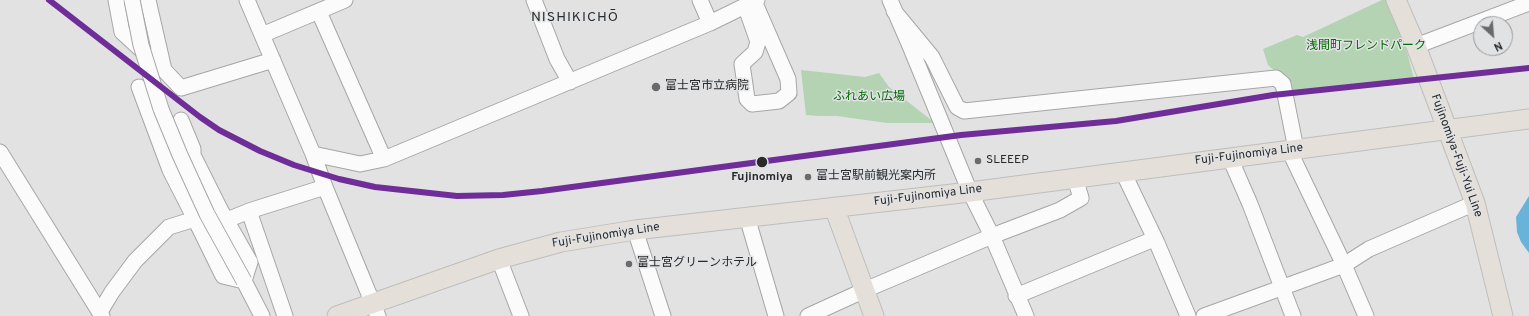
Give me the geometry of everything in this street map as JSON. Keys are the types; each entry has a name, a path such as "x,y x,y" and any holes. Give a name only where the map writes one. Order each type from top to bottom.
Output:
{"main road":[{"name":"Fujinomiya-Fuji-Yui Line","path":"1396,0 1416,46 1446,130 1475,203 1503,316"},
{"name":"Fuji-Fujinomiya Line","path":"337,316 376,310 499,259 561,242 636,230 970,192 1529,119"},
{"path":"834,207 874,316"}],"street":[{"path":"116,0 122,32 164,70 181,88 273,60"},
{"path":"132,0 141,45 161,109 207,214 262,316"},
{"path":"148,0 164,70"},
{"path":"247,0 313,154 325,187 376,310"},
{"path":"262,35 345,0"},
{"path":"534,0 557,59 570,82"},
{"path":"700,0 710,23"},
{"path":"313,154 360,164 384,159 710,23 752,2"},
{"path":"752,2 788,79 789,93 779,101 752,104 747,99 742,64 755,52 758,42 752,2"},
{"path":"1416,46 1526,4"},
{"path":"892,6 932,57 957,107 964,111 1276,78 1283,84 1292,150 1366,316"},
{"path":"892,6 970,192 992,236 1016,296 1026,316"},
{"path":"319,12 384,159"},
{"path":"140,88 170,170 223,276 244,281"},
{"path":"181,120 193,149 193,155 221,211 250,262 244,281"},
{"path":"0,152 101,314"},
{"path":"1230,158 1294,316"},
{"path":"1123,172 1188,316"},
{"path":"808,316 992,236 1060,210 1081,198 1075,178"},
{"path":"227,220 249,211 325,187"},
{"path":"1204,316 1344,265 1369,248 1475,203"},
{"path":"249,211 286,316"},
{"path":"746,217 776,316"},
{"path":"101,314 112,292 135,262 169,227 194,219"},
{"path":"636,230 663,316"},
{"path":"1016,296 1154,239"},
{"path":"499,259 521,316"}],"green space":[{"name":"浅間町フレンドパーク","path":"1382,0 1388,0 1406,48 1414,79 1293,93 1291,82 1286,76 1276,72 1268,65 1263,49 1297,35 1303,37"},
{"name":"ふれあい広場","path":"801,70 865,77 879,73 889,87 935,123 887,123 837,116 806,115"}],"water":[{"path":"1529,196 1529,253 1521,242 1517,232 1516,217"}],"transit line":[{"path":"49,0 200,117 219,130 260,151 294,165 339,179 375,187 457,196 503,195 542,191 961,135 1116,121 1273,95 1529,68"}],"place":[{"name":"富士宮市立病院","path":"656,87"},
{"name":"SLEEEP","path":"978,161"},
{"name":"Fujinomiya","path":"762,162"},
{"name":"富士宮駅前観光案内所","path":"808,177"},
{"name":"富士宮グリーンホテル","path":"629,264"}],"district":[{"name":"NISHIKICHŌ","path":"575,18"}]}
